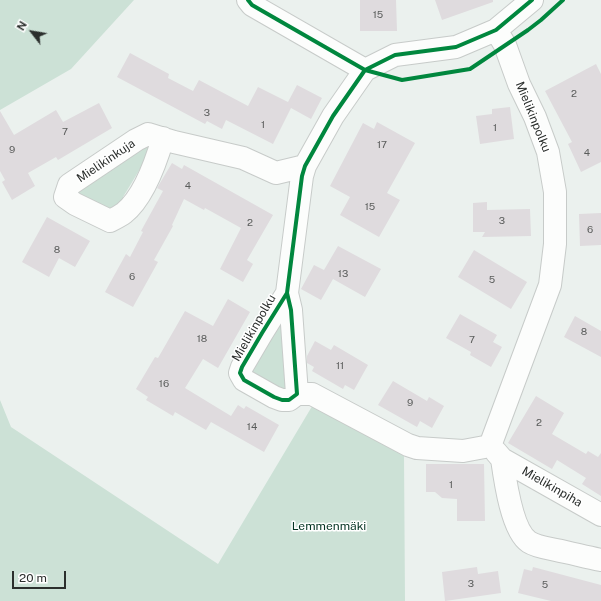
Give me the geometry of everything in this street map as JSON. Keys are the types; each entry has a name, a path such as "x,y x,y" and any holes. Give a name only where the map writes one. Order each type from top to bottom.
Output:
{"street":[{"path":"248,0 252,5 365,70 394,55 456,48 496,30 532,0"},
{"name":"Mielikinpolku","path":"287,293 271,317 242,367 240,373 244,380 274,398 282,400 290,400 297,394 312,394 408,445 417,448 496,452 548,291 553,266 555,244 554,192 548,152 535,117 519,84 505,45 496,30"},
{"name":"Mielikinpolku","path":"297,394 291,310 287,293 302,176 305,166 333,116 365,70"},
{"path":"163,138 174,142 243,158 276,173 305,166"},
{"name":"Mielikinpiha","path":"496,452 601,515"},
{"name":"Mielikinpiha","path":"496,452 513,512 522,536 535,545 601,560"}],"green space":[{"path":"0,0 134,0 71,69 0,110"},
{"path":"146,142 151,146 153,154 143,164 123,197 123,206 116,212 79,195 78,188"},
{"path":"282,313 286,393 255,381 251,370"},
{"name":"Lemmenmäki","path":"0,400 11,427 218,564 314,403 404,455 405,601 0,601"}],"building":[{"path":"360,0 396,0 397,31 360,31"},
{"path":"435,0 493,0 493,2 442,20"},
{"path":"130,53 169,74 168,78 193,91 199,80 248,106 258,87 288,102 297,85 322,98 311,119 291,108 273,144 226,120 222,129 207,121 205,124 117,77"},
{"path":"596,64 601,74 601,162 581,172 568,144 572,142 545,91"},
{"path":"99,103 112,128 58,160 56,157 28,173 35,186 12,200 2,182 5,180 0,171 0,111 14,135 56,110 63,122"},
{"path":"510,107 514,139 480,144 476,116 492,114 492,109"},
{"path":"377,122 415,143 387,193 400,200 379,237 340,215 350,197 330,186 363,123 374,129"},
{"path":"172,163 182,169 184,165 273,215 247,260 253,264 243,282 220,269 241,228 205,208 204,210 184,199 172,225 173,226 154,260 158,262 133,307 105,292 126,254 130,257 143,232 141,231 163,191 157,188"},
{"path":"487,202 487,210 530,209 531,236 482,237 485,232 473,232 473,203"},
{"path":"601,213 601,245 580,246 579,214"},
{"path":"47,217 90,241 75,267 59,258 49,277 22,262"},
{"path":"338,246 381,269 365,297 333,279 321,300 301,289 314,265 324,270"},
{"path":"474,250 527,282 511,309 458,277"},
{"path":"228,299 250,312 218,368 203,359 185,388 231,416 238,405 244,409 246,406 279,425 264,452 211,422 206,430 175,412 173,416 146,400 148,397 136,389 155,357 158,358 185,311 213,326"},
{"path":"460,314 497,335 493,342 502,347 491,367 470,355 471,352 446,338"},
{"path":"575,316 601,331 601,357 564,337"},
{"path":"315,341 331,350 334,345 368,365 354,390 345,385 343,389 312,371 314,367 307,363 307,356"},
{"path":"393,381 427,401 429,397 444,406 432,428 420,421 417,427 378,405"},
{"path":"536,396 564,413 552,434 586,454 588,451 598,457 601,453 601,496 582,484 586,478 557,460 552,469 508,443"},
{"path":"426,464 484,464 485,521 457,521 457,499 442,498 435,492 426,492"},
{"path":"477,567 478,574 498,571 501,593 445,601 442,572"},
{"path":"533,567 601,585 601,601 551,601 518,593 524,569 532,571"}],"cycle path":[{"path":"248,0 252,5 365,70 402,80 470,69 528,30 563,0"},
{"path":"287,293 242,367 240,373 244,380 282,400 289,400 297,394 291,310 287,293 302,176 305,166 333,116 365,70 395,55 456,47 496,30 532,0"}]}
